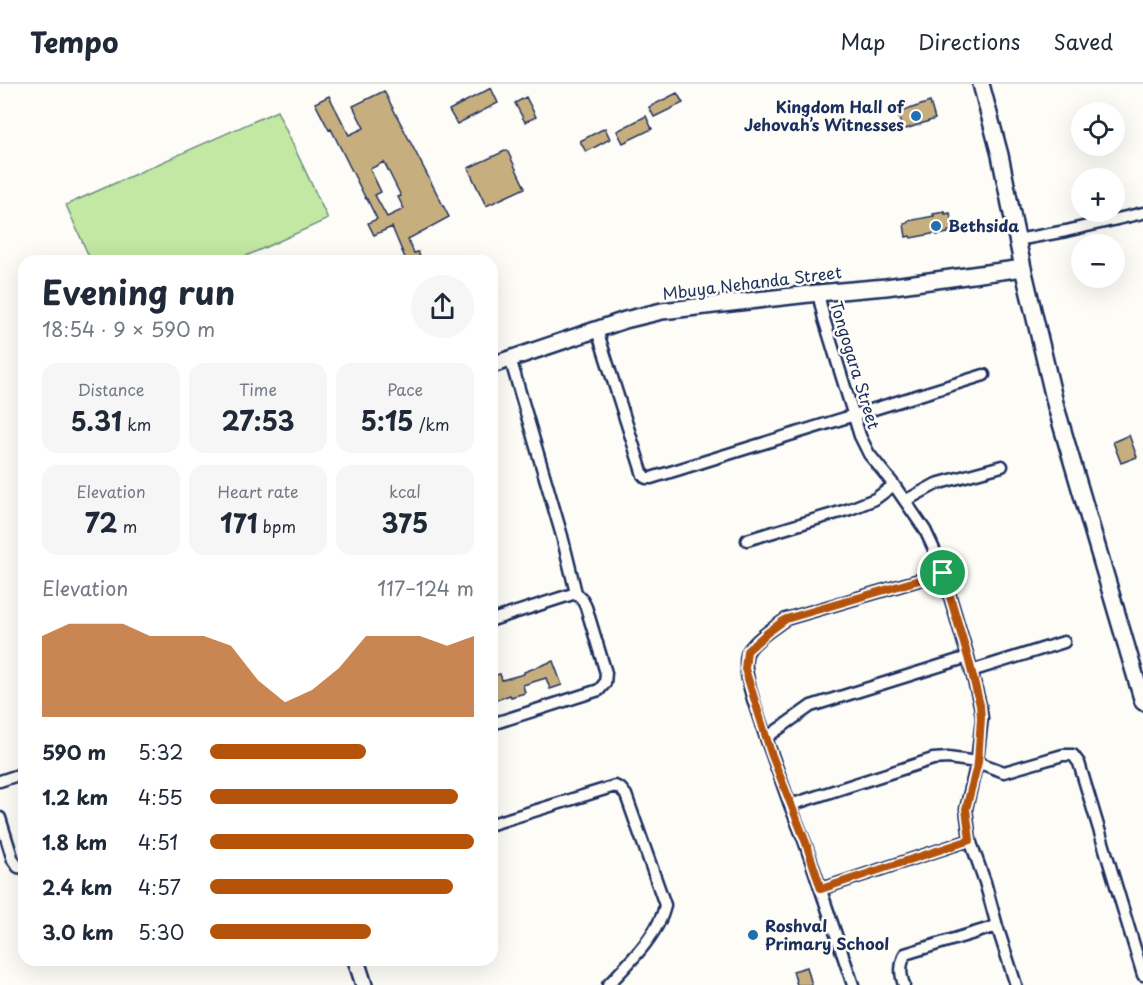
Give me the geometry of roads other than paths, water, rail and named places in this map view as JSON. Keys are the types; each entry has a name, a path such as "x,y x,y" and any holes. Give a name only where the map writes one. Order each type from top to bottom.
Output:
{"main road":[{"path":"981,84 1000,155 1023,268 1056,407 1143,702"},
{"name":"Mbuya Nehanda Street","path":"498,362 625,320 662,311 886,287 1023,268"},
{"path":"357,966 361,984"}],"street":[{"path":"1017,240 1143,213"},
{"name":"Tongogara Street","path":"818,293 824,320 860,436 869,454 925,530 943,573 968,657 981,718 978,762 966,809 970,840 1016,985"},
{"path":"597,330 643,475 646,478 984,375"},
{"path":"498,722 599,690 605,683 606,673 586,607 576,593 562,536 510,358"},
{"path":"905,501 936,484 1002,466"},
{"path":"747,540 875,499 894,485"},
{"path":"854,985 806,843 766,738 745,669 747,651 786,619 943,573"},
{"path":"498,618 576,593"},
{"path":"971,672 1064,642"},
{"path":"766,738 810,706 968,657"},
{"path":"790,805 933,759 948,758 978,762 1005,772 1063,755 1073,755 1079,763 1143,975"},
{"path":"0,781 18,775"},
{"path":"498,822 615,786 626,795 665,905 663,913 641,950 608,985"},
{"path":"0,818 13,860 18,867"},
{"path":"821,889 970,840"},
{"path":"904,985 900,965 905,954 997,926"}],"place":[{"name":"Kingdom Hall of Jehovah’s Witnesses","path":"916,116"},
{"name":"Bethsida","path":"936,226"},
{"name":"Roshval Primary School","path":"753,935"}]}
